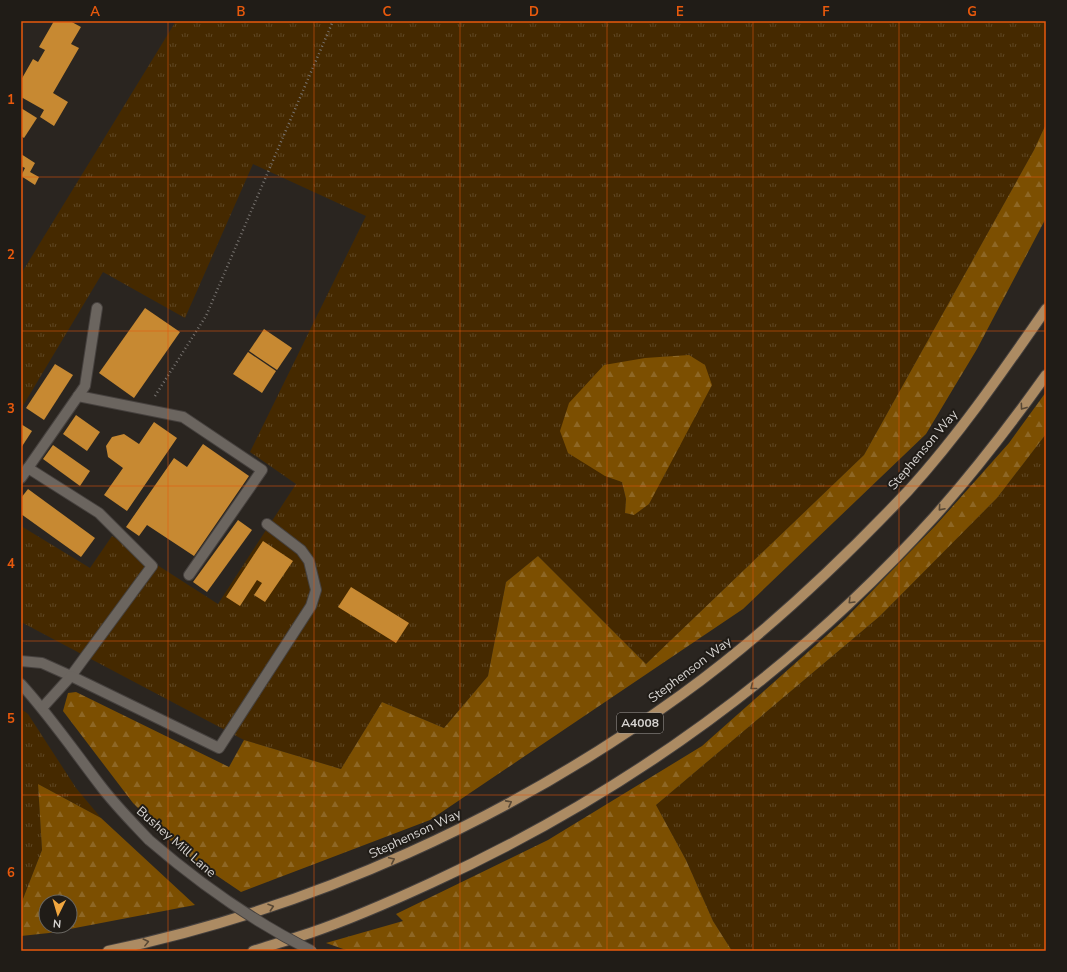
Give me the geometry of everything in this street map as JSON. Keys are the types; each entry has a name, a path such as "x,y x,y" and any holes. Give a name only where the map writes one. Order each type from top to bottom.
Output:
{"main road":[{"name":"Stephenson Way","path":"108,951 206,928 284,902 374,868 455,831 528,793 635,727 683,694 754,638 809,590 850,550 909,489 956,434 1046,309"},
{"name":"A4008","path":"253,951 312,932 373,908 470,865 558,819 654,760 709,722 781,664 847,606 891,562 933,518 965,481 1006,430 1046,375"}],"street":[{"path":"21,478 85,386 97,308"},
{"path":"78,396 183,417 262,470 189,574"},
{"path":"28,468 99,513 152,566 71,676 43,707"},
{"path":"21,661 42,663 219,748 311,606 316,590 309,561 301,550 267,524"},
{"name":"Bushey Mill Lane","path":"21,684 43,707 100,786 121,811 149,840 181,868 219,896 276,932 312,951"}],"path":[{"path":"147,410 206,316 333,21"}],"green space":[{"path":"176,21 1046,21 1046,125 1034,150 864,455 646,664 538,556 506,582 488,676 444,728 382,702 341,769 244,740 21,622 21,526 90,568 112,536 218,604 296,484 250,452 366,216 253,164 185,318 103,272 21,409 21,274","holes":["622,482 634,515 625,513 626,499"]},
{"path":"1046,124 1046,218 977,349 926,434 743,609 430,820 241,892 182,852 133,803 63,711 68,693 76,692 229,767 244,740 341,769 382,702 444,728 488,676 506,582 538,556 646,664 864,455 1034,150"},
{"path":"689,355 705,365 712,385 649,504 634,515 625,513 626,499 622,482 605,476 568,453 560,431 569,403 604,365 645,358"},
{"path":"1046,392 1046,434 997,498 880,616 656,805 686,860 713,921 732,951 349,951 326,943 403,921 396,914 548,840 702,746 845,619 936,525 1009,443"},
{"path":"1046,434 1046,951 732,951 713,921 686,860 656,805 880,616 997,498"},
{"path":"21,709 28,714 76,788 101,818 38,784 42,850 21,904"},
{"path":"38,784 101,818 195,905 78,927 78,894 38,894 38,934 40,934 21,936 21,904 42,850"}],"building":[{"path":"54,21 70,21 81,27 71,44 79,48 53,93 68,102 54,126 40,117 44,110 21,97 21,80 33,59 38,62 45,50 39,47"},
{"path":"21,108 37,118 24,138 21,136"},
{"path":"21,154 35,163 30,172 39,177 35,185 21,176 25,168 21,166"},
{"path":"145,308 180,332 134,398 99,373"},
{"path":"264,329 292,348 277,370 249,351"},
{"path":"248,352 276,371 262,393 233,374"},
{"path":"55,364 73,375 44,420 26,408"},
{"path":"76,415 100,432 87,451 63,434"},
{"path":"154,422 177,438 127,511 104,495 123,468 108,457 106,446 112,437 124,434 139,444"},
{"path":"21,424 32,431 21,448"},
{"path":"203,444 249,476 194,556 147,525 139,536 126,527 174,458 187,467"},
{"path":"53,445 90,471 80,486 43,459"},
{"path":"28,489 95,538 81,557 21,514 21,498"},
{"path":"238,520 252,530 207,592 193,582"},
{"path":"263,541 293,561 265,602 254,595 262,583 257,580 240,606 226,597"},
{"path":"351,587 409,623 396,643 338,607"}]}
